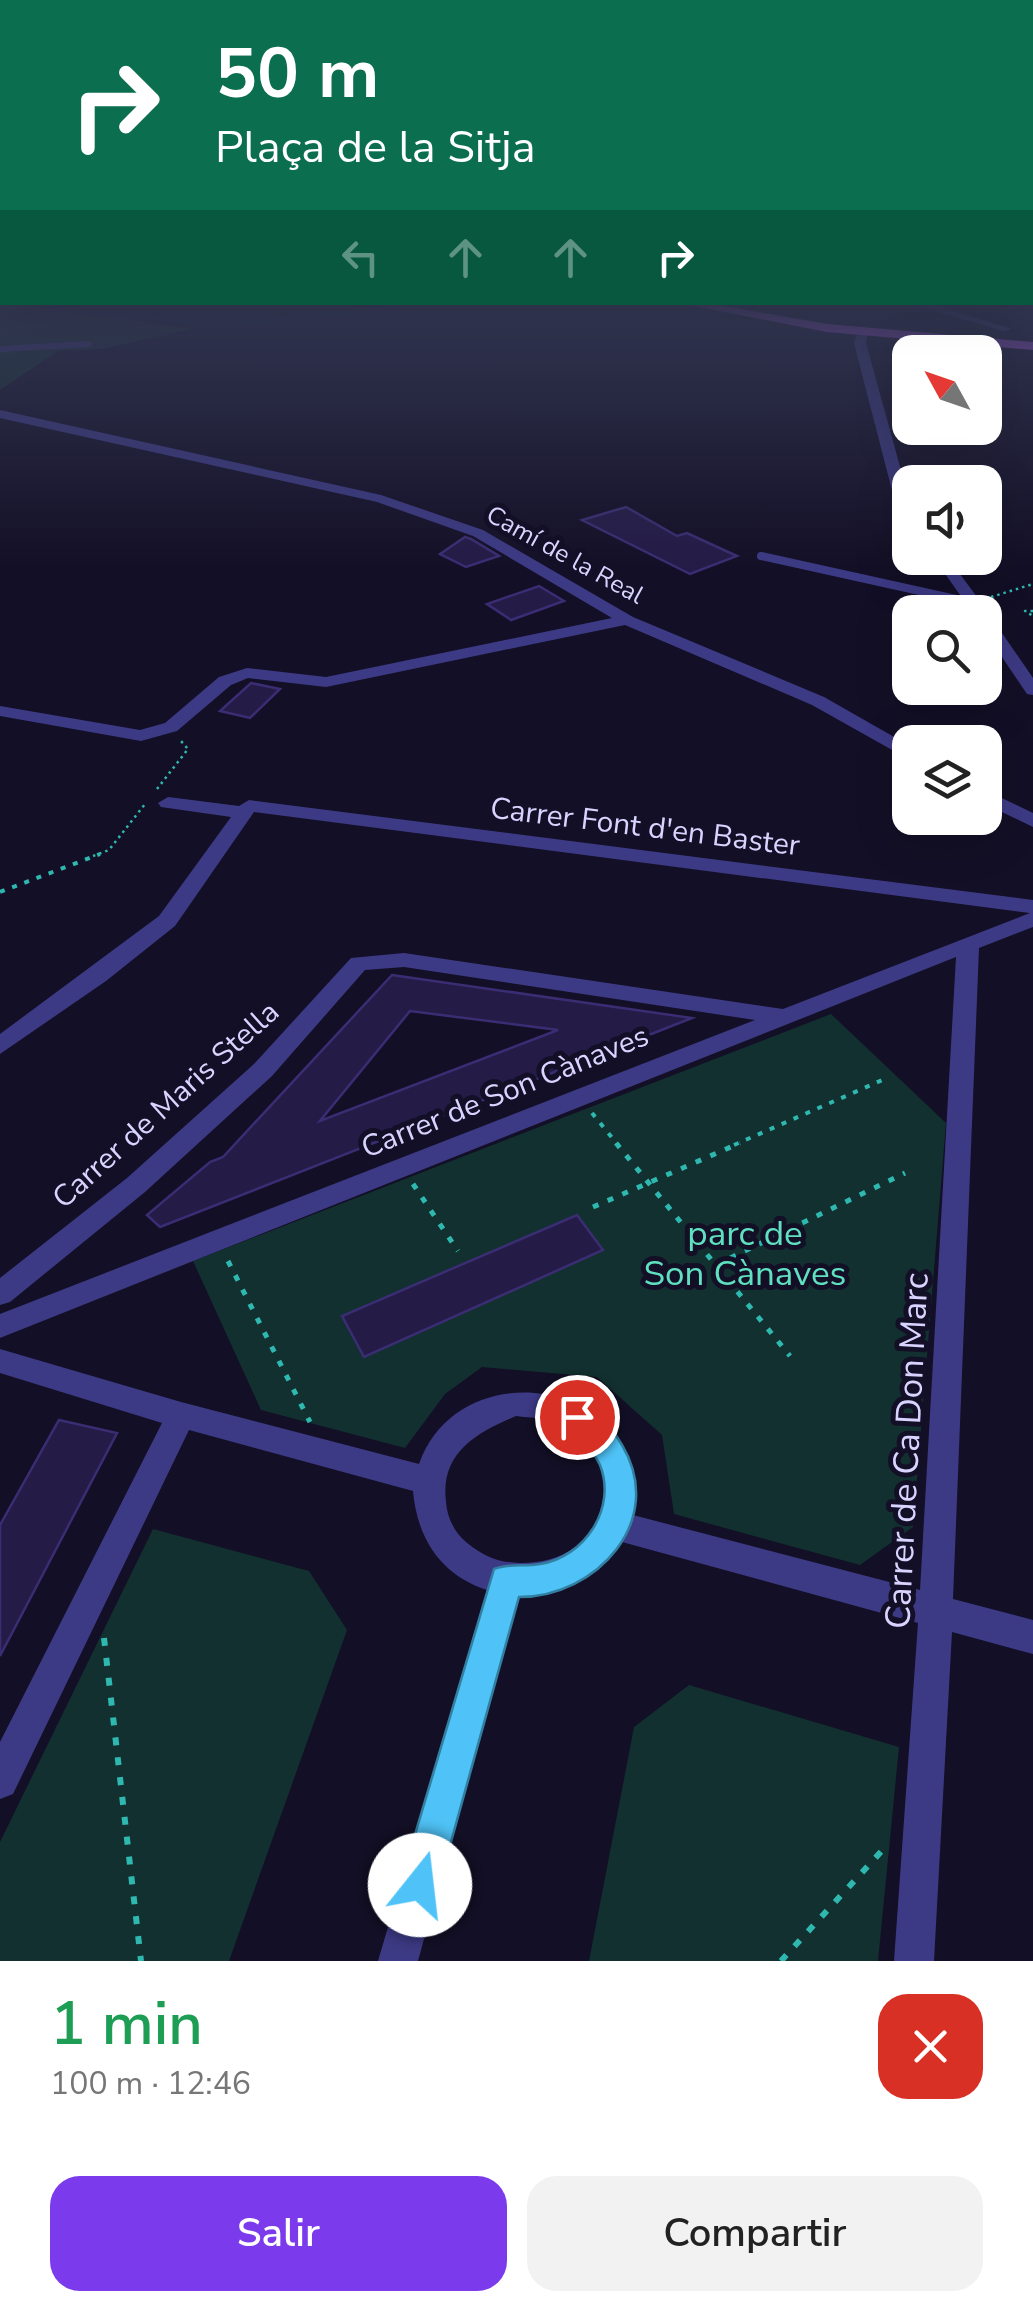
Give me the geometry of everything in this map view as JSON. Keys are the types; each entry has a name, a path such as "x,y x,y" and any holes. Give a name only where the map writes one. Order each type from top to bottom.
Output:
{"street":[{"path":"871,386 892,465"},
{"name":"Camí de la Real","path":"0,414 382,498 478,533 627,620 818,701 892,744"},
{"path":"0,711 141,736 172,728 226,681 248,673 326,682 627,620"},
{"path":"1002,645 1033,690"},
{"name":"Carrer Font d'en Baster","path":"168,803 247,809 1033,906"},
{"path":"1002,805 1033,821"},
{"path":"0,1046 98,976 167,920 247,809"},
{"name":"Carrer de Son Cànaves","path":"0,1326 1033,920"},
{"name":"Carrer de Ca Don Marc","path":"914,1961 936,1610 968,945"},
{"name":"Carrer de Maris Stella","path":"0,1294 136,1184 262,1070 359,963 404,960 785,1017"},
{"path":"0,1360 181,1415 428,1480"},
{"path":"515,1403 547,1406 577,1417 600,1437 616,1464 621,1494 614,1525 597,1551 572,1570 540,1580 506,1580 478,1571 445,1544 436,1532 428,1506 428,1480 438,1450 458,1426 484,1410 515,1403"},
{"path":"0,1781 181,1415"},
{"path":"614,1525 1033,1636"},
{"path":"398,1961 506,1580"}],"lane":[{"path":"760,556 934,595"}],"path":[{"path":"993,595 1033,584"},
{"path":"0,892 109,850 188,749 172,728"},
{"path":"593,1208 887,1078"},
{"path":"579,1098 790,1356"},
{"path":"402,1168 458,1251"},
{"path":"716,1265 905,1174"},
{"path":"218,1240 325,1453"},
{"path":"98,1583 141,1961"},
{"path":"781,1961 924,1806"}],"green space":[{"name":"parc de Son Cànaves","path":"831,1014 946,1123 913,1527 860,1565 674,1514 662,1435 597,1377 482,1367 445,1394 405,1448 261,1410 193,1261"},
{"path":"153,1529 309,1571 347,1630 229,1961 0,1961 0,1842"},
{"path":"689,1685 899,1747 878,1961 589,1961 634,1727"}],"building":[{"path":"626,507 677,536 687,533 737,556 690,574 582,520"},
{"path":"465,537 499,556 466,567 440,554"},
{"path":"539,586 564,601 511,620 487,604"},
{"path":"251,683 280,689 250,718 220,711"},
{"path":"392,975 692,1018 160,1227 147,1215 210,1162 223,1157","holes":["410,1011 558,1030 320,1121"]},
{"path":"577,1215 603,1250 364,1357 342,1316"},
{"path":"59,1420 117,1433 0,1656 0,1525"}],"route":[{"path":"420,1885 506,1580 540,1580 572,1570 597,1551 614,1525 621,1494 616,1464 600,1437 577,1417"}]}
